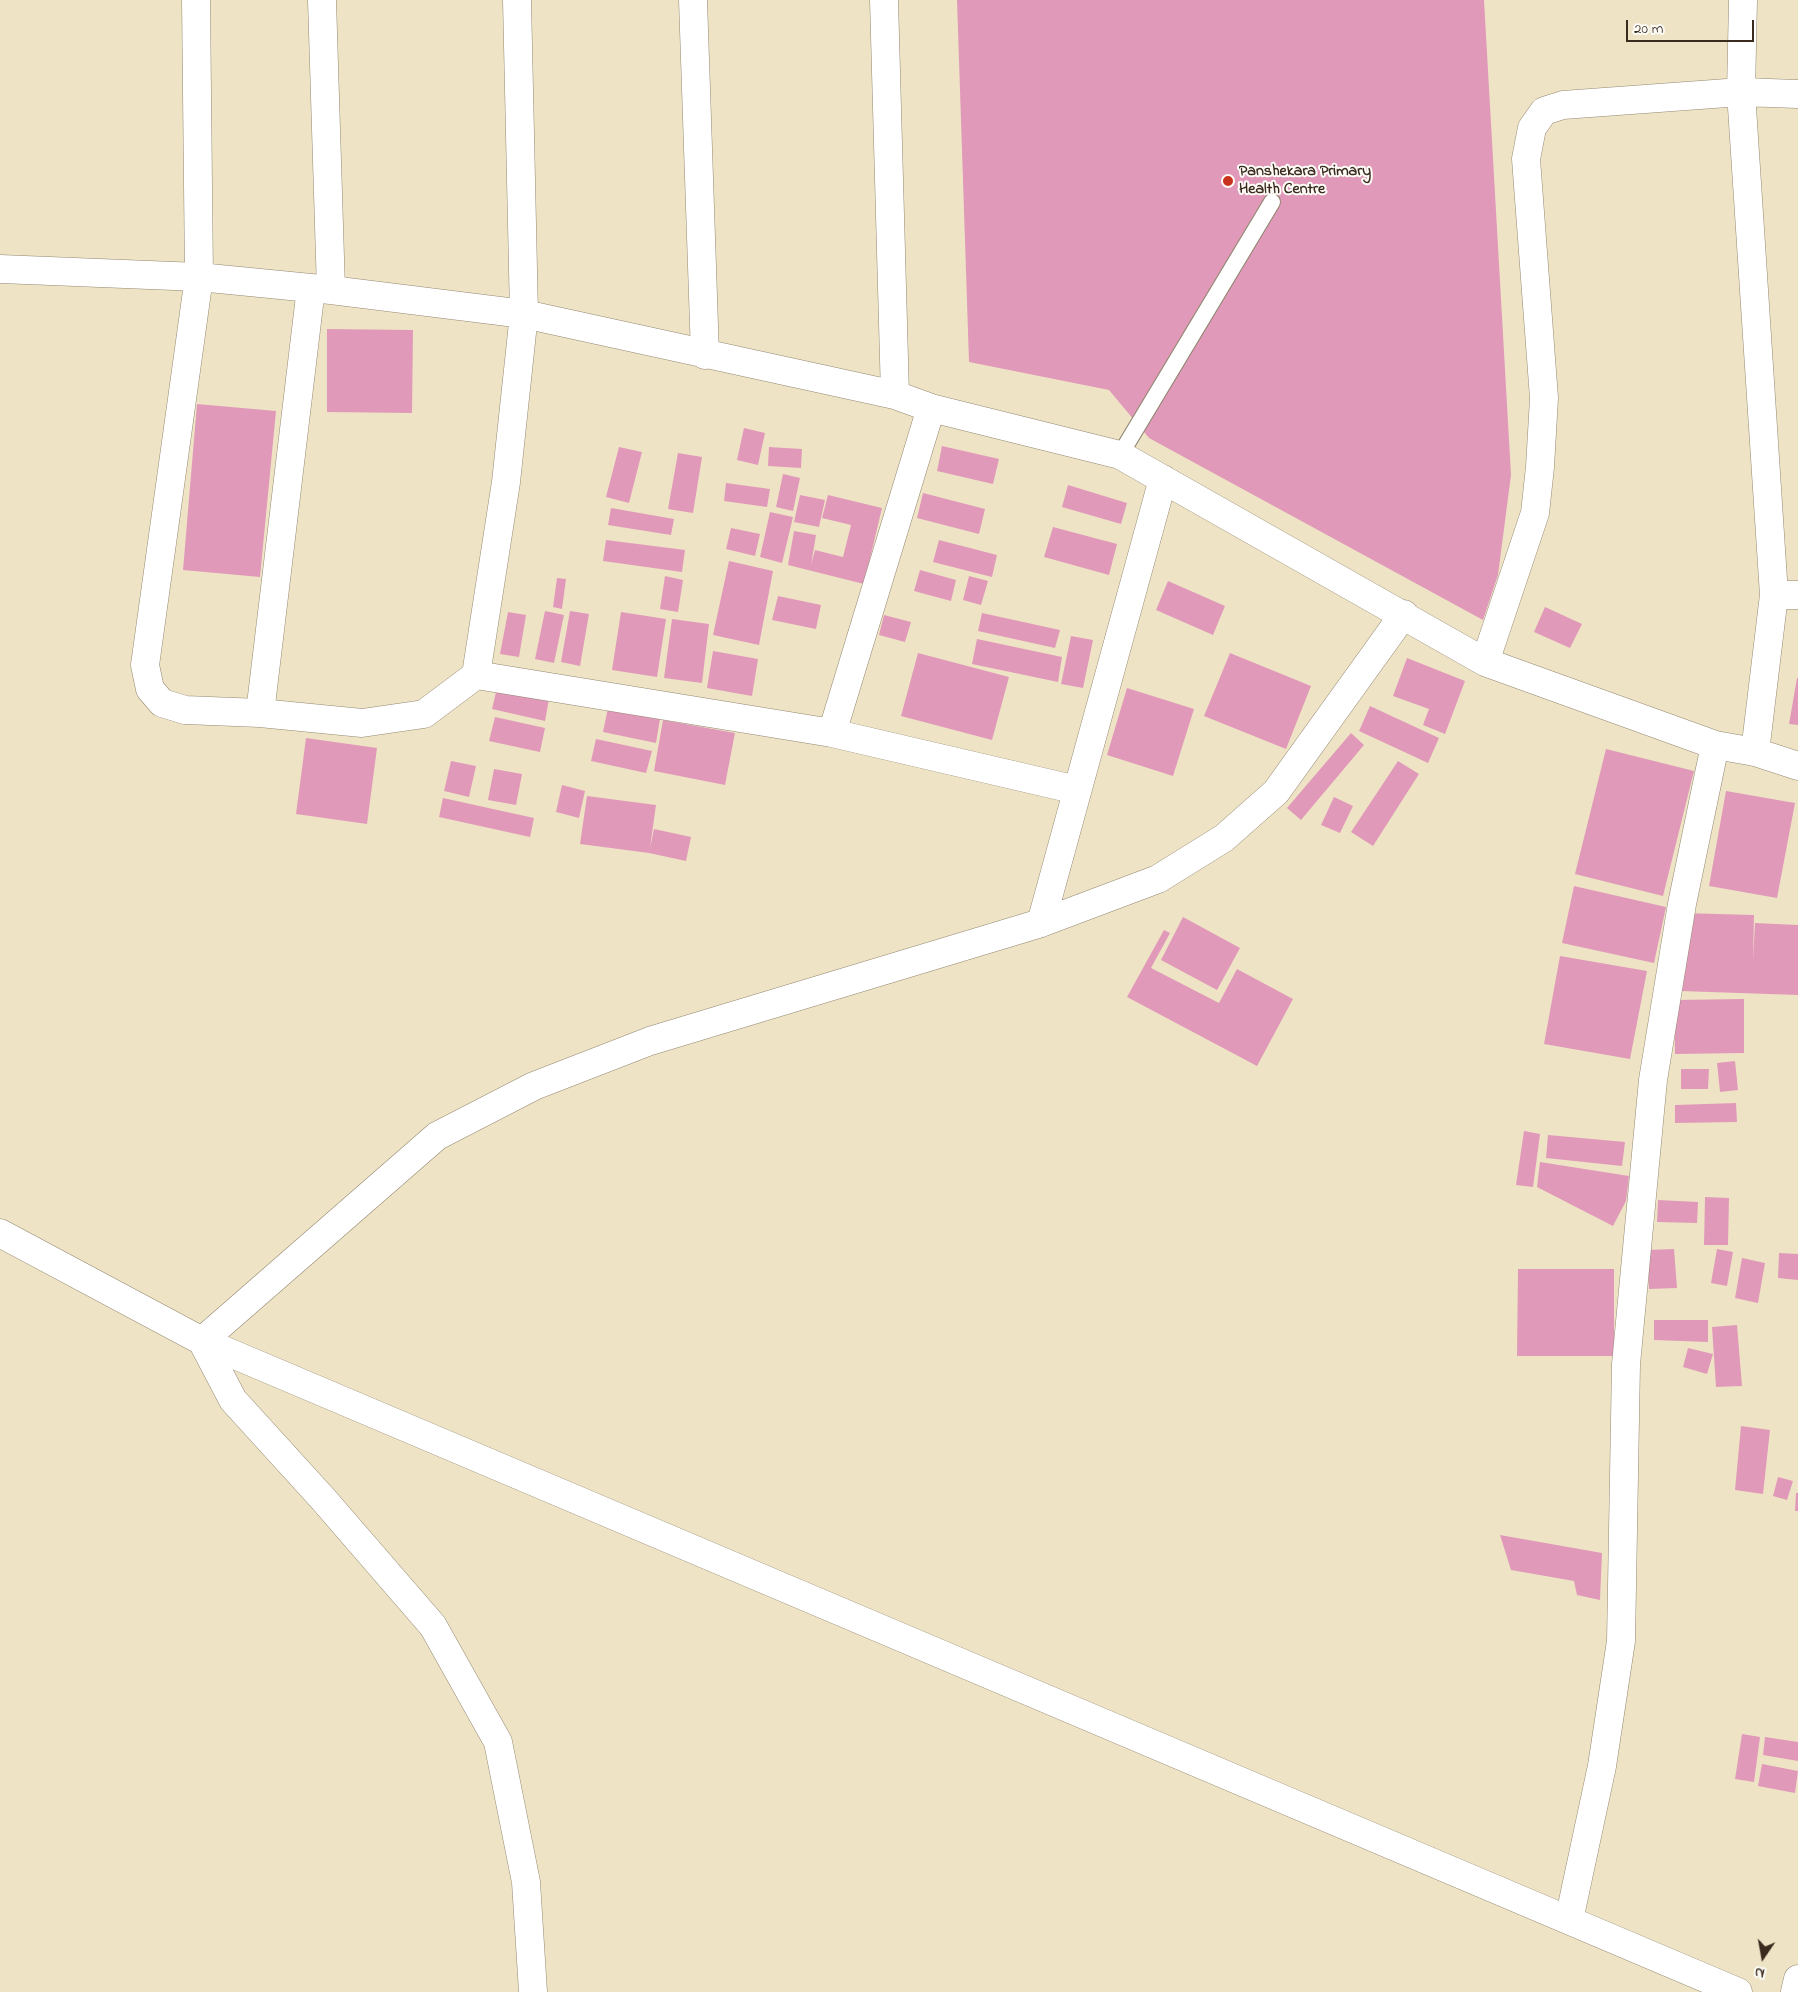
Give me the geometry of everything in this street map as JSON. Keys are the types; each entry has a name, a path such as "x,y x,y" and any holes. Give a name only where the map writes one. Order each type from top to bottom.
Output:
{"street":[{"path":"196,0 199,277 146,664 150,689 162,703 185,710 260,713 362,723 424,714 476,675 506,482 524,314 517,0"},
{"path":"260,713 321,289 322,0"},
{"path":"693,0 705,355"},
{"path":"884,0 895,396"},
{"path":"1743,0 1741,92 1786,595 1755,752"},
{"path":"1485,662 1535,513 1540,467 1544,398 1526,159 1532,128 1544,111 1563,106 1741,92 1798,94"},
{"path":"0,269 199,277 321,289 524,314 895,396 931,408 1120,455 1404,614 1485,662 1715,745 1755,752 1798,766"},
{"path":"832,733 931,408"},
{"path":"1040,923 1163,479"},
{"path":"202,1341 437,1136 534,1086 650,1041 1040,923 1158,879 1224,838 1276,792 1404,614"},
{"path":"476,675 832,733 1077,790"},
{"path":"1569,1920 1602,1766 1621,1641 1626,1364 1653,1080 1682,904 1715,745"},
{"path":"0,1233 202,1341 1738,1992"},
{"path":"202,1341 233,1400 324,1500 433,1626 498,1742 526,1882 533,1992"},
{"path":"1795,1992 1798,1978"}],"lane":[{"path":"1120,455 1272,202"}],"building":[{"name":"Panshekara Primary Health Centre","path":"957,0 1484,0 1511,475 1498,575 1483,620 1149,438 1109,390 969,362"},
{"path":"327,329 413,330 412,413 327,412"},
{"path":"197,404 276,411 260,577 183,570"},
{"path":"744,428 765,433 758,465 737,460"},
{"path":"942,446 999,459 993,484 937,471"},
{"path":"619,447 642,452 629,503 606,497"},
{"path":"769,447 802,449 801,468 768,466"},
{"path":"678,453 702,457 693,513 668,509"},
{"path":"783,474 800,478 793,511 776,507"},
{"path":"726,483 770,489 767,507 724,501"},
{"path":"1068,485 1127,503 1121,524 1062,507"},
{"path":"923,493 985,509 979,534 917,518"},
{"path":"800,495 825,500 819,527 794,522"},
{"path":"828,495 882,508 864,584 788,565 794,531 816,535 811,565 815,550 843,557 851,525 822,518"},
{"path":"611,508 674,519 671,535 608,525"},
{"path":"770,512 793,517 782,563 760,557"},
{"path":"1053,527 1117,544 1109,575 1044,557"},
{"path":"731,528 760,534 755,556 726,549"},
{"path":"606,540 685,550 682,572 603,561"},
{"path":"939,540 997,555 992,577 933,562"},
{"path":"729,561 773,571 759,645 713,635"},
{"path":"920,570 956,580 951,601 914,591"},
{"path":"665,576 683,580 678,612 660,609"},
{"path":"969,576 988,581 981,605 963,600"},
{"path":"557,578 566,579 562,609 553,607"},
{"path":"1168,581 1225,606 1213,635 1156,610"},
{"path":"778,596 821,605 816,629 772,620"},
{"path":"1545,607 1582,624 1570,648 1534,632"},
{"path":"545,611 564,615 554,663 535,659"},
{"path":"570,611 589,614 580,666 561,662"},
{"path":"508,612 526,615 519,657 500,654"},
{"path":"621,612 666,619 657,677 612,670"},
{"path":"982,613 1060,630 1055,648 978,631"},
{"path":"884,615 911,622 905,642 879,635"},
{"path":"672,619 709,624 702,683 664,678"},
{"path":"1071,636 1093,640 1083,688 1061,684"},
{"path":"977,639 1062,657 1058,682 972,664"},
{"path":"713,651 758,659 752,696 707,688"},
{"path":"918,653 1009,677 992,740 901,716"},
{"path":"1230,653 1311,686 1286,749 1204,716"},
{"path":"1407,658 1465,681 1445,734 1423,725 1429,709 1393,696"},
{"path":"1798,678 1798,725 1789,724"},
{"path":"497,688 549,699 545,721 492,709"},
{"path":"1127,688 1194,709 1173,776 1107,755"},
{"path":"1370,706 1439,738 1428,763 1359,731"},
{"path":"608,708 660,719 656,743 603,732"},
{"path":"495,717 545,728 540,752 489,741"},
{"path":"663,720 735,733 725,785 654,771"},
{"path":"1351,733 1364,745 1301,820 1287,808"},
{"path":"306,738 377,748 367,824 296,814"},
{"path":"596,739 652,751 646,773 591,761"},
{"path":"1606,749 1694,771 1663,896 1575,874"},
{"path":"451,761 476,766 469,797 444,791"},
{"path":"1398,761 1419,774 1373,846 1351,832"},
{"path":"494,769 522,774 516,805 488,800"},
{"path":"562,785 585,791 579,818 556,812"},
{"path":"1726,791 1795,803 1777,898 1709,886"},
{"path":"587,796 656,805 650,848 654,829 691,837 686,861 649,853 580,844"},
{"path":"1334,797 1353,806 1340,833 1321,825"},
{"path":"443,798 534,818 530,837 439,817"},
{"path":"1574,886 1666,907 1654,963 1562,943"},
{"path":"1682,913 1754,915 1753,960 1755,923 1798,925 1798,995 1680,991"},
{"path":"1183,917 1240,948 1217,990 1161,960"},
{"path":"1164,930 1170,933 1151,968 1219,1003 1237,969 1293,999 1257,1066 1127,997"},
{"path":"1560,956 1647,971 1630,1059 1544,1044"},
{"path":"1744,999 1744,1053 1675,1054 1674,1000"},
{"path":"1735,1061 1738,1090 1720,1092 1717,1063"},
{"path":"1681,1069 1709,1069 1708,1089 1681,1089"},
{"path":"1736,1103 1737,1122 1675,1123 1675,1105"},
{"path":"1524,1131 1540,1134 1533,1187 1516,1185"},
{"path":"1548,1135 1625,1142 1622,1166 1546,1158"},
{"path":"1540,1162 1629,1176 1626,1201 1613,1226 1537,1187"},
{"path":"1705,1197 1729,1198 1728,1245 1704,1245"},
{"path":"1658,1200 1698,1202 1697,1223 1657,1222"},
{"path":"1674,1249 1677,1288 1649,1289 1647,1250"},
{"path":"1717,1249 1733,1252 1727,1286 1711,1283"},
{"path":"1779,1253 1798,1254 1798,1280 1778,1278"},
{"path":"1742,1258 1765,1263 1758,1303 1735,1298"},
{"path":"1518,1269 1614,1269 1614,1356 1517,1356"},
{"path":"1654,1320 1708,1320 1708,1342 1654,1340"},
{"path":"1737,1325 1742,1386 1716,1387 1712,1327"},
{"path":"1688,1348 1713,1354 1707,1374 1683,1367"},
{"path":"1741,1426 1770,1430 1763,1494 1735,1490"},
{"path":"1778,1477 1793,1481 1787,1500 1773,1496"},
{"path":"1796,1493 1798,1493 1798,1511 1795,1511"},
{"path":"1500,1535 1602,1553 1600,1600 1577,1595 1574,1581 1511,1570"},
{"path":"1742,1734 1760,1737 1754,1782 1735,1779"},
{"path":"1765,1737 1798,1742 1798,1761 1763,1755"},
{"path":"1762,1764 1798,1771 1795,1793 1758,1786"}],"place":[{"name":"Panshekara Primary Health Centre","path":"1228,181"}]}
